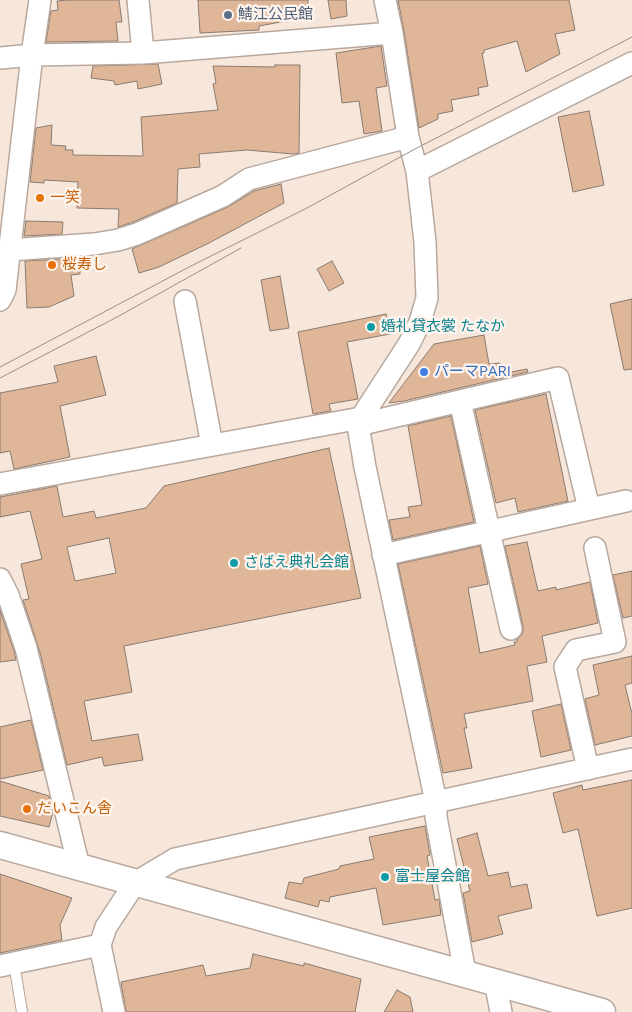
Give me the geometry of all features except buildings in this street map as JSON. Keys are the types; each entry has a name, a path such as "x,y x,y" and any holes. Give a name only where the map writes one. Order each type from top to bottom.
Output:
{"street":[{"path":"0,300 5,290 40,0"},
{"path":"138,0 143,53"},
{"path":"385,0 408,136 417,171 425,242 427,298 420,322 409,344 360,421 365,467 436,802 436,817 465,973"},
{"path":"0,58 143,53 392,33"},
{"path":"417,171 632,62"},
{"path":"9,250 94,244 118,240 137,234 223,196 249,179 408,136"},
{"path":"185,301 212,445"},
{"path":"0,484 212,445 360,421 558,378 589,509"},
{"path":"460,400 511,629"},
{"path":"383,555 626,501"},
{"path":"588,769 565,667 576,650 615,642 595,548"},
{"path":"0,579 8,595 26,648 80,867"},
{"path":"114,1012 100,945 106,928 135,883 175,859 632,759"},
{"path":"0,845 602,1012"},
{"path":"7,964 100,945"},
{"path":"495,981 501,1012"}],"lane":[{"path":"7,964 22,1012"}],"tram line":[{"path":"0,367 632,37"},
{"path":"0,378 119,316 241,248"}],"place":[{"name":"鯖江公民館","path":"228,15"},
{"name":"一笑","path":"40,198"},
{"name":"桜寿し","path":"52,265"},
{"name":"婚礼貸衣裳 たなか","path":"371,327"},
{"name":"パーマPARI","path":"424,372"},
{"name":"さばえ典礼会館","path":"234,563"},
{"name":"だいこん舎","path":"27,809"},
{"name":"富士屋会館","path":"385,877"}]}
